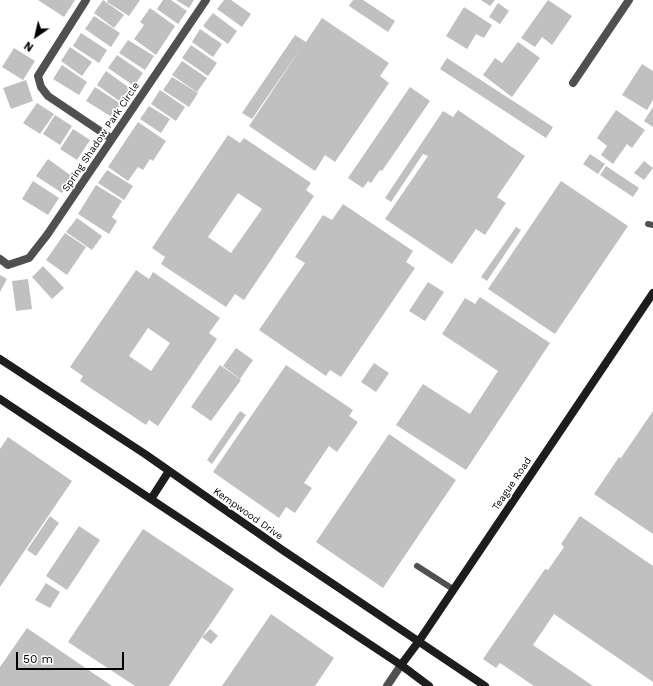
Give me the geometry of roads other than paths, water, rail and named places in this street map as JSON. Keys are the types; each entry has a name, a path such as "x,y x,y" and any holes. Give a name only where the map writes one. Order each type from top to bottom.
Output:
{"main road":[{"name":"Teague Road","path":"401,665 419,641 653,293"},
{"name":"Kempwood Drive","path":"0,359 169,471 281,549 485,686"},
{"path":"0,399 401,665 429,686"},
{"path":"151,499 169,471"}],"street":[{"path":"86,0 38,76 41,87 48,96 112,139"},
{"name":"Spring Shadow Park Circle","path":"0,259 8,264 29,258 47,235 206,0"},
{"path":"573,83 629,0"},
{"name":"Teague Road","path":"387,686 401,665"}],"lane":[{"path":"417,566 453,589"}]}
